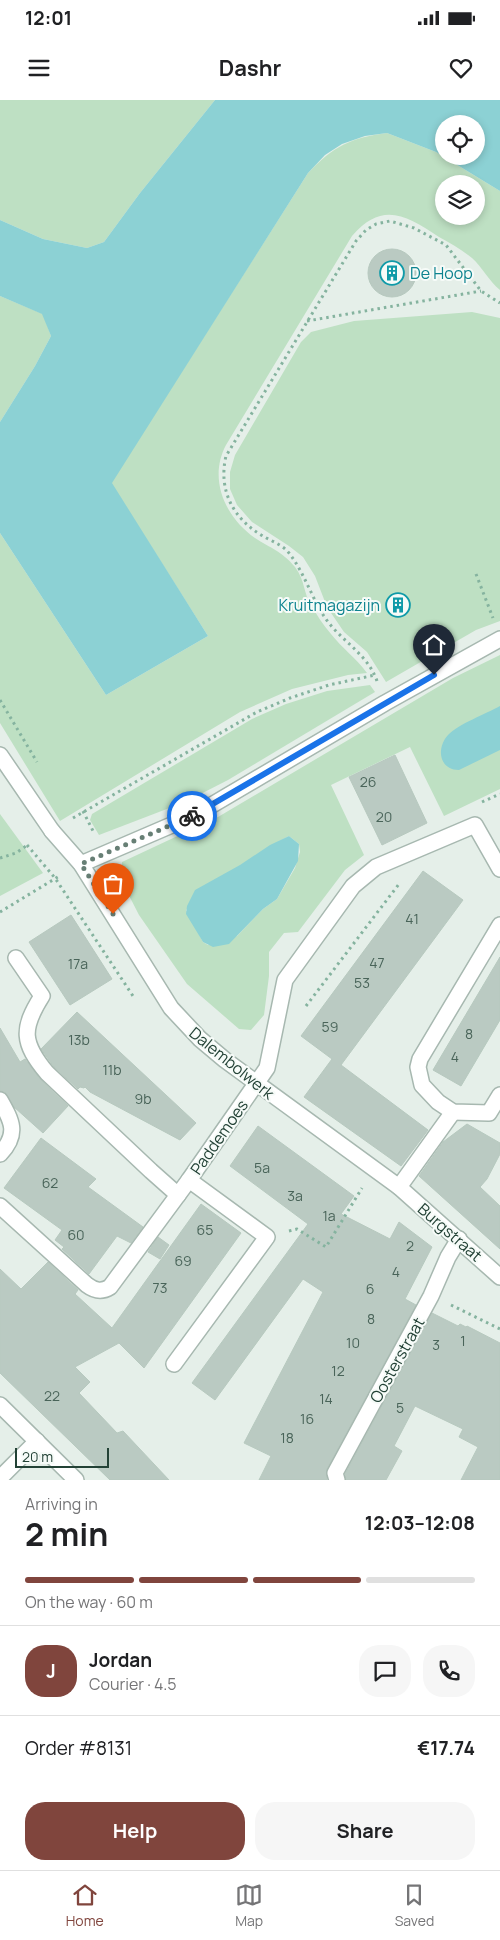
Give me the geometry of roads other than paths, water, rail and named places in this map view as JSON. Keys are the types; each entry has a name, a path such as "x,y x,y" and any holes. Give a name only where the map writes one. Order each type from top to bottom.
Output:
{"street":[{"path":"81,864 195,815 385,703 498,632"},
{"name":"Dalembolwerk","path":"0,755 52,832 81,864 171,1008 200,1039 257,1084 399,1187"},
{"name":"Paddemoes","path":"0,1206 93,1290 110,1288 189,1180 267,1068 272,1053 280,997 285,980 353,886 376,867 475,825 500,869"},
{"path":"500,925 420,1059 418,1067 419,1078 427,1092 453,1112 489,1113 500,1095"},
{"path":"16,958 42,996 30,1016 28,1028 27,1043 33,1055 47,1073 178,1195"},
{"path":"0,1100 10,1117 12,1127 10,1140 0,1154"},
{"path":"399,1187 453,1112"},
{"path":"174,1364 267,1237 189,1180"},
{"name":"Burgstraat","path":"399,1187 500,1277"},
{"name":"Oosterstraat","path":"337,1480 335,1473 431,1296 448,1257 459,1239"},
{"path":"0,1405 76,1480"},
{"path":"0,1478 37,1441"}],"water":[{"path":"215,100 500,100 500,191 485,182 485,175 474,175 457,165 485,165 485,115 435,115 435,152 387,133 365,136 342,144 325,155 308,173 112,483 208,636 106,695 0,533 0,422 35,366 51,336 42,314 0,296 0,220 43,239 87,248 104,242 140,193"},
{"path":"500,706 500,750 459,770 447,766 441,752 444,740 448,735 465,723"},
{"path":"289,836 299,844 298,861 277,899 263,909 229,944 213,947 203,942 186,914 187,906 195,890 240,865 270,845"}],"place":[{"name":"De Hoop","path":"392,273"},
{"name":"Kruitmagazijn","path":"398,605"}]}
